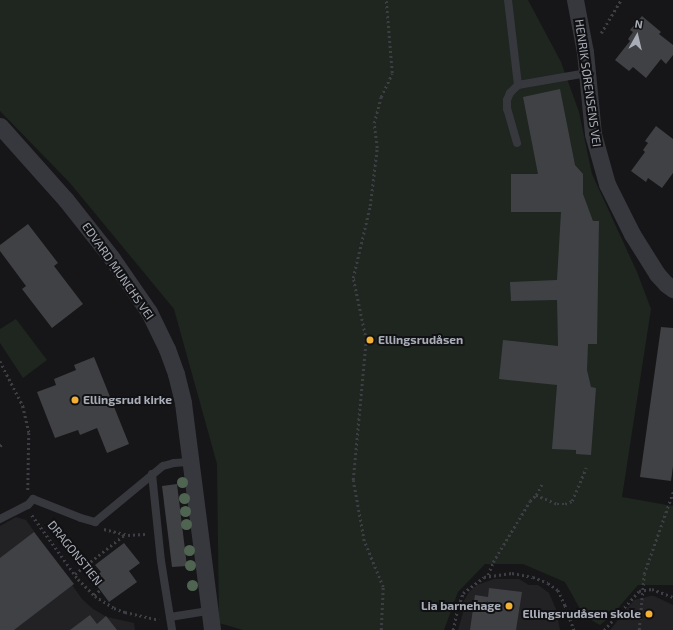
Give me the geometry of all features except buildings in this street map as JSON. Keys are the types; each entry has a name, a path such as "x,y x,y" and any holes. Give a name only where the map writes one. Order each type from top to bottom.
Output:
{"street":[{"name":"HENRIK SØRENSENS VEI","path":"575,0 585,52 593,134 599,160 607,184 632,234 657,274 673,289"},
{"name":"EDVARD MUNCHS VEI","path":"0,126 66,200 111,257 149,312 168,349 183,403 212,630"}],"lane":[{"path":"508,0 518,86"},
{"path":"517,143 507,109 506,100 510,93 518,86 587,73"},
{"path":"95,522 163,466 174,463 190,462"},
{"path":"152,474 161,561 172,630"},
{"path":"0,519 31,502"},
{"name":"DRAGONSTIEN","path":"31,502 95,522"},
{"path":"170,617 209,611"}],"path":[{"path":"381,630 383,587 364,541 353,480 366,340 353,278 370,206 378,148 374,123 380,97 392,73 386,0"},
{"path":"601,33 621,0"},
{"name":"DRAGONSTIEN","path":"0,361 23,406 29,433 28,491 33,518 75,574 94,595 114,608 136,615"},
{"path":"0,446 3,443"},
{"path":"536,495 557,504 565,504 572,500 586,468"},
{"path":"488,575 493,562 542,484"},
{"path":"639,630 644,574 673,492"},
{"path":"95,522 104,529 124,535 145,534"},
{"path":"75,574 124,535"},
{"path":"454,630 457,611 463,593 477,580 488,575 512,573 533,577 548,583 558,590 574,630"},
{"path":"604,630 634,594 643,590 652,589 673,597"},
{"path":"94,595 100,590"}],"shaded area":[{"path":"0,0 528,0 561,62 579,112 592,174 637,272 651,309 622,497 673,506 673,585 638,585 612,615 600,625 584,616 565,582 523,564 485,564 458,592 444,630 243,630 219,623 217,464 174,309 70,183 0,111"},
{"path":"16,319 47,360 23,378 0,343 0,329"},
{"path":"16,517 26,520 82,599 93,609 107,617 134,623 135,630 0,630 0,526"},
{"name":"Lia barnehage","path":"494,579 519,579 529,585 538,585 549,593 556,609 560,630 458,630 463,613 462,604 469,592 477,585"},
{"name":"Ellingsrudåsen skole","path":"654,596 673,605 673,630 610,630 634,600"}],"place":[{"name":"Ellingsrudåsen","path":"370,340"},
{"name":"Ellingsrud kirke","path":"75,400"},
{"name":"Lia barnehage","path":"509,606"},
{"name":"Ellingsrudåsen skole","path":"649,614"}]}
